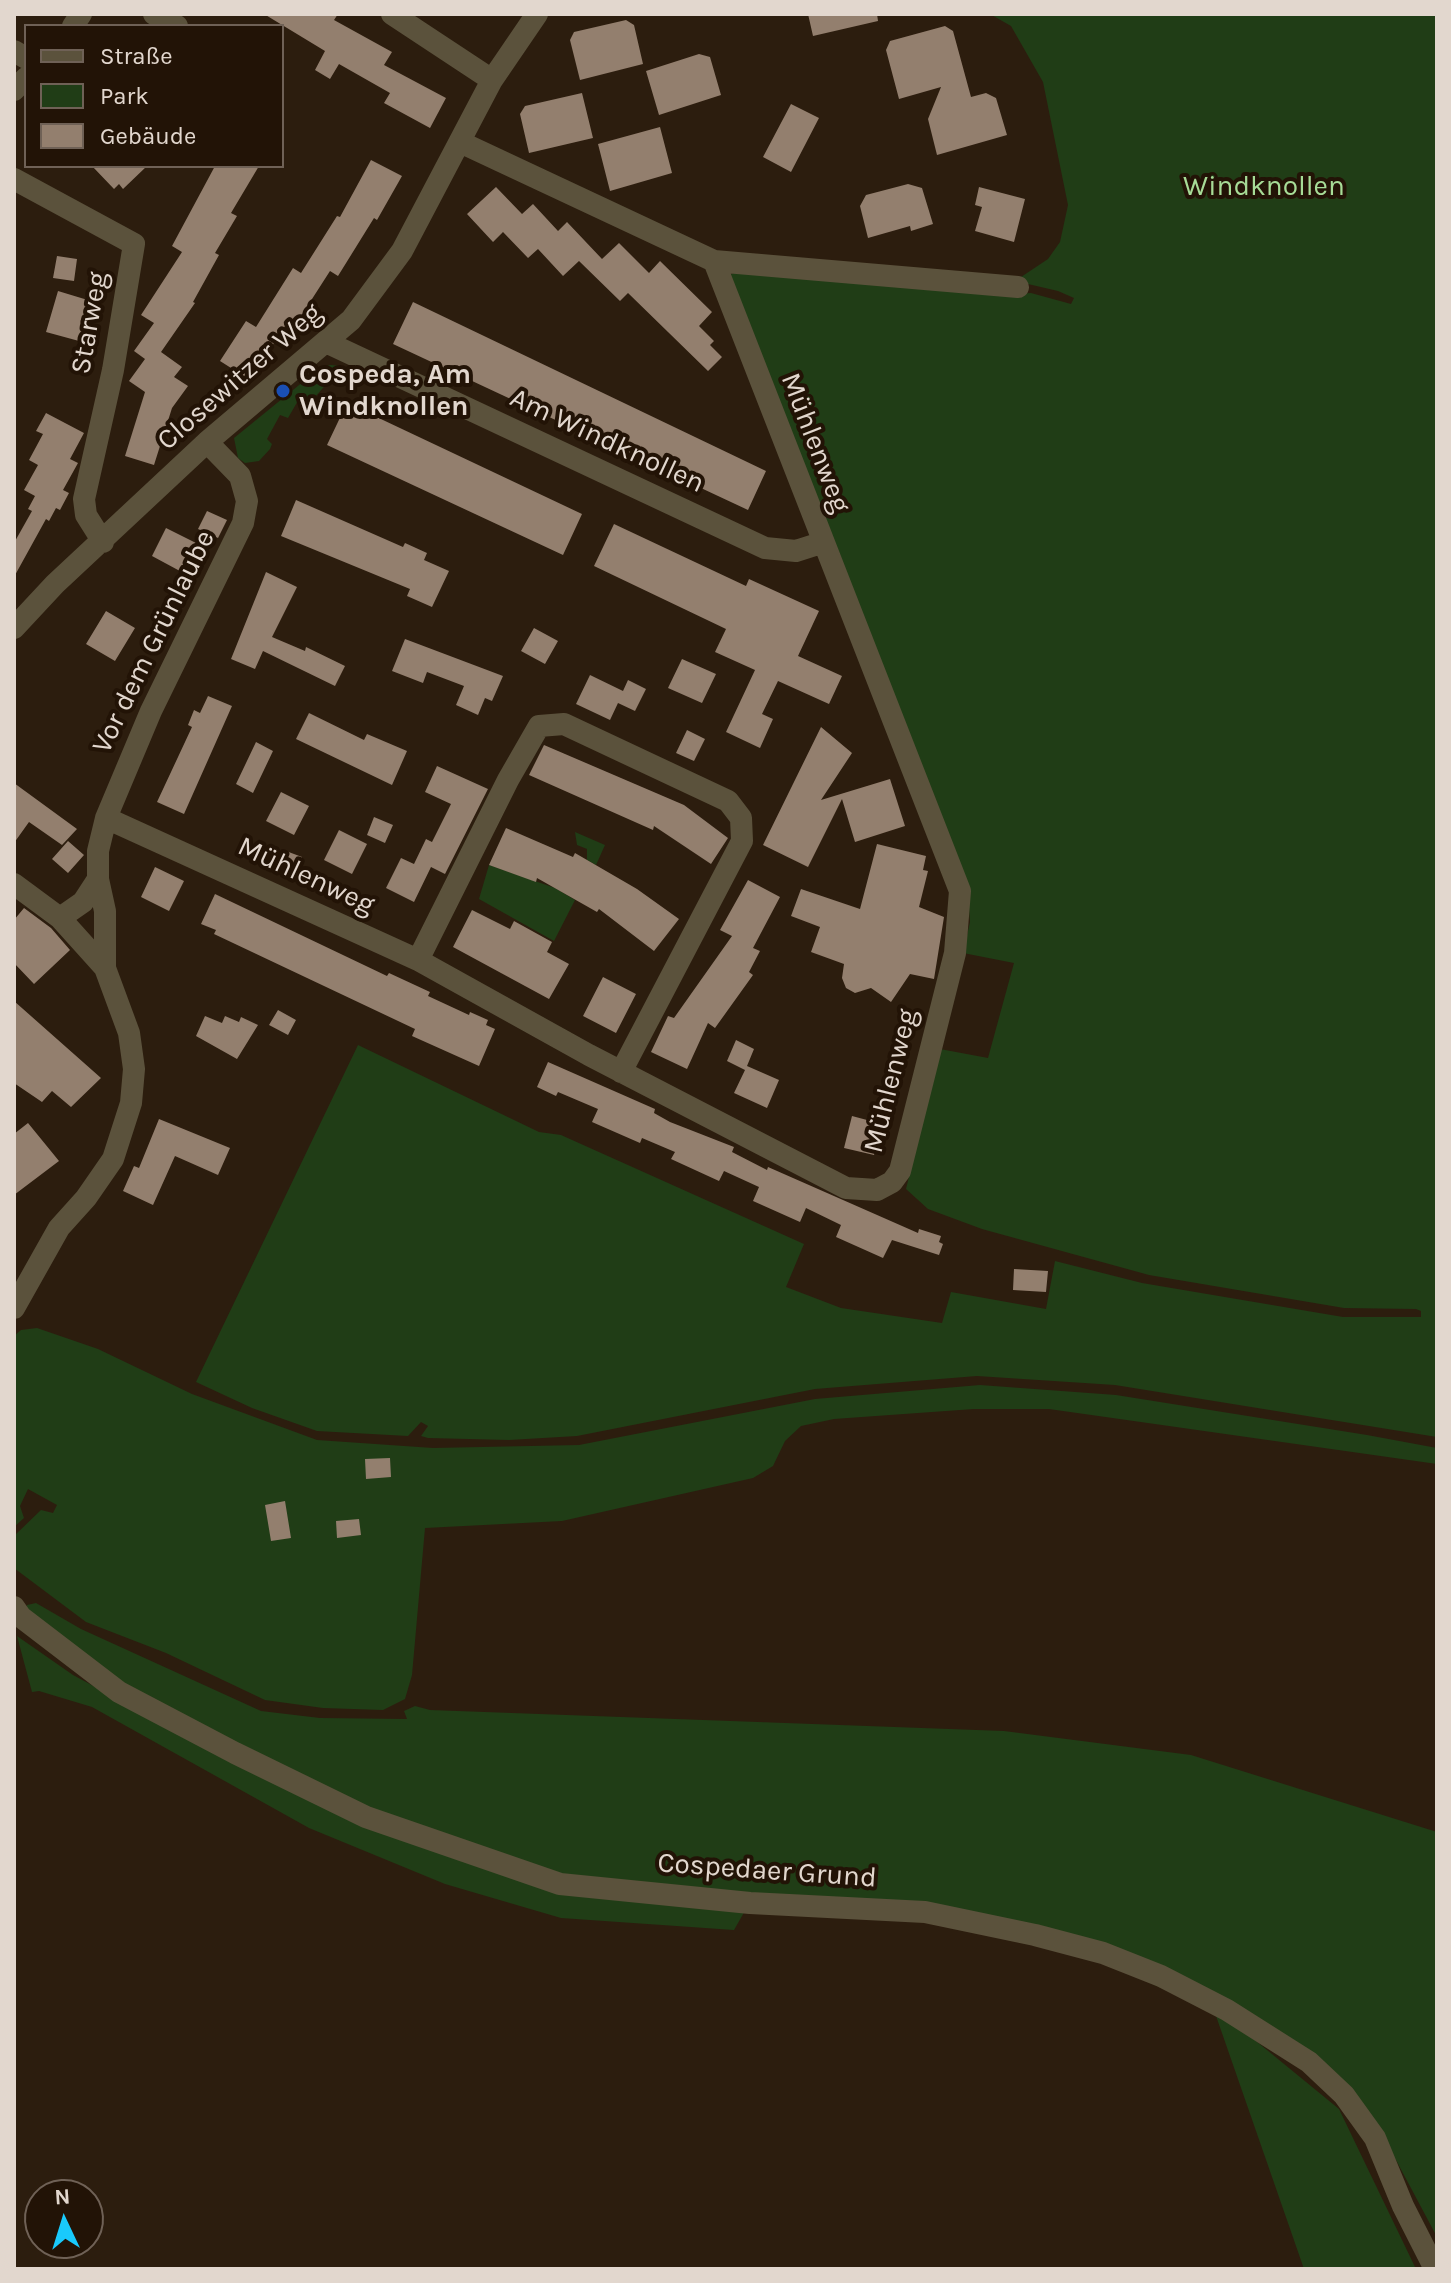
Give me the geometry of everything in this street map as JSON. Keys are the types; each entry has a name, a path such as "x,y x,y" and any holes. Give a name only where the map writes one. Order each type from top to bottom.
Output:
{"street":[{"path":"154,14 173,24"},
{"path":"392,14 492,80"},
{"name":"Closewitzer Weg","path":"14,628 207,442 328,343 351,320 402,251 492,80 537,14"},
{"path":"460,142 714,261 1018,287"},
{"name":"Starweg","path":"14,179 134,244 113,370 84,499 86,515 103,542"},
{"name":"Mühlenweg","path":"106,818 418,960 621,1072 846,1188 877,1190 892,1182 900,1171 955,953 960,891 821,543 714,261"},
{"name":"Am Windknollen","path":"328,343 765,548 796,551 821,543"},
{"name":"Vor dem Grünlaube","path":"105,968 105,911 98,879 98,851 106,818 151,711 243,523 247,501 240,476 207,442"},
{"path":"418,960 508,780 539,726 564,724 728,801 741,818 742,841 621,1072"},
{"path":"60,918 83,902 98,879"},
{"path":"14,884 60,918 105,968 126,1023 132,1051 133,1089 124,1133 113,1159 86,1198 59,1228 14,1308"},
{"name":"Cospedaer Grund","path":"14,1607 21,1617 119,1692 235,1753 366,1817 560,1884 750,1903 925,1912 1062,1942 1161,1976 1227,2010 1309,2062 1344,2095 1375,2138 1408,2219 1435,2269"}],"green space":[{"name":"Windknollen","path":"990,14 1437,14 1437,1437 1115,1385 977,1376 815,1389 577,1436 509,1440 428,1438 421,1436 428,1426 421,1422 408,1436 317,1431 252,1408 196,1382 358,1045 539,1132 561,1135 804,1244 786,1287 841,1308 942,1323 951,1292 1046,1309 1055,1261 1142,1283 1343,1317 1421,1317 1421,1311 1416,1309 1344,1308 1149,1275 982,1229 928,1209 906,1189 940,1049 988,1058 1014,963 963,953 970,922 968,893 728,276 739,270 1031,293 1071,304 1074,298 1058,291 1015,281 1048,259 1060,242 1068,205 1043,82 1011,26"},
{"path":"342,366 309,404 299,399 288,418 280,415 267,439 272,444 270,449 259,461 245,463 238,458 234,438 320,368"},
{"path":"575,832 605,845 596,865 587,860 587,849 577,845"},
{"path":"489,865 555,888 575,900 554,941 479,899"},
{"path":"37,1328 98,1349 192,1394 317,1440 433,1448 579,1445 815,1399 980,1385 1116,1395 1367,1435 1437,1448 1437,1464 1049,1409 974,1409 834,1419 801,1426 785,1441 773,1466 753,1478 562,1521 425,1528 412,1675 405,1699 383,1710 323,1708 265,1700 166,1653 86,1622 14,1568 14,1536 41,1510 53,1513 57,1505 28,1489 20,1506 24,1518 14,1527 14,1336 21,1330"},
{"path":"36,1603 81,1629 261,1711 320,1718 407,1719 404,1711 415,1706 430,1710 1004,1731 1191,1755 1437,1832 1437,2237 1396,2160 1316,2061 1038,1930 565,1876 371,1809 241,1748 84,1663 25,1613 27,1605"},
{"path":"17,1636 73,1675 233,1761 559,1888 746,1909 734,1930 561,1918 445,1884 309,1828 92,1707 39,1691 32,1692"},
{"path":"1215,2013 1245,2032 1339,2109 1416,2269 1304,2269"}],"building":[{"path":"264,14 338,14 334,20 392,52 384,65 446,98 430,128 384,103 390,93 339,64 330,79 315,70 325,51"},
{"path":"808,14 877,14 878,21 813,36"},
{"path":"626,20 634,25 643,64 580,80 570,40 574,32"},
{"path":"945,26 953,31 971,97 986,93 996,98 1007,135 937,155 928,119 941,87 899,99 886,50 890,41"},
{"path":"699,54 710,57 721,95 659,115 646,71"},
{"path":"582,93 593,138 529,153 520,114 525,106"},
{"path":"791,104 819,118 791,172 763,157"},
{"path":"660,127 672,173 610,191 598,144"},
{"path":"371,160 402,176 377,220 374,218 338,276 330,271 294,327 287,323 250,380 220,361 246,321 256,327 293,268 301,273 337,216 340,217"},
{"path":"94,168 145,168 123,189 119,184 114,189"},
{"path":"214,168 258,168 231,213 237,216 215,253 219,255 195,303 161,352 182,367 174,377 188,386 172,408 154,465 125,456 145,392 129,381 145,359 134,351 154,323 141,315 182,252 172,246"},
{"path":"908,184 922,188 933,224 911,231 910,226 868,238 860,206 866,195"},
{"path":"496,187 522,214 533,204 558,231 567,222 602,259 619,243 649,273 660,261 712,312 699,326 714,341 710,345 722,357 708,371 628,293 620,301 579,261 563,276 538,249 528,258 503,232 493,242 467,214"},
{"path":"979,187 1025,199 1014,242 975,231 982,207 975,205"},
{"path":"57,256 77,259 74,281 53,278"},
{"path":"58,291 91,301 79,341 46,332"},
{"path":"413,302 766,471 748,510 393,344"},
{"path":"347,403 582,514 563,555 327,445"},
{"path":"46,413 84,433 70,459 78,463 63,490 69,493 60,510 56,508 49,521 46,519 14,577 14,543 32,511 28,509 35,496 24,490 38,465 29,460 43,434 36,431"},
{"path":"296,500 403,547 405,543 427,553 424,560 449,571 432,607 407,596 410,589 281,536"},
{"path":"207,511 227,520 218,538 198,529"},
{"path":"614,524 746,586 749,579 819,611 798,656 842,676 829,704 778,681 762,714 773,719 760,748 726,732 755,670 715,652 726,629 594,566"},
{"path":"166,528 206,548 191,577 152,556"},
{"path":"266,572 297,587 272,637 305,651 306,647 345,666 335,686 263,651 255,669 231,659"},
{"path":"106,611 135,628 115,661 86,644"},
{"path":"534,628 558,641 545,664 521,651"},
{"path":"405,639 503,676 492,701 485,698 478,715 456,705 464,686 427,672 423,683 392,671"},
{"path":"682,659 716,674 702,703 668,688"},
{"path":"590,675 623,691 628,680 646,689 635,711 618,703 610,720 576,704"},
{"path":"208,696 232,706 184,814 157,802 192,727 188,725 194,710 200,713"},
{"path":"309,713 364,740 367,734 407,751 392,785 296,739"},
{"path":"821,727 852,753 821,800 890,779 905,826 855,842 842,799 808,867 763,845"},
{"path":"687,730 705,739 694,761 676,753"},
{"path":"256,742 273,751 253,793 236,784"},
{"path":"544,745 684,805 728,838 711,864 654,826 653,830 529,775"},
{"path":"437,766 488,789 445,874 431,867 414,902 386,888 401,858 414,864 426,839 432,842 451,804 425,792"},
{"path":"14,783 77,829 62,845 29,822 14,843"},
{"path":"281,792 309,806 294,835 266,821"},
{"path":"374,817 393,825 385,843 367,835"},
{"path":"506,828 573,857 575,853 637,889 679,919 654,951 599,909 597,912 537,878 536,882 489,865"},
{"path":"339,830 367,844 352,874 324,860"},
{"path":"68,841 84,855 68,873 52,859"},
{"path":"877,844 926,856 923,870 928,871 919,907 944,917 934,979 910,974 891,1002 871,988 855,993 846,988 842,978 844,964 811,952 820,927 791,916 801,889 860,909"},
{"path":"286,851 302,857 292,878 277,872"},
{"path":"155,867 184,881 169,911 141,897"},
{"path":"748,880 780,897 753,948 760,951 749,972 753,975 715,1028 708,1023 687,1069 651,1052 668,1016 674,1018 732,936 720,930"},
{"path":"215,894 387,976 389,973 430,992 428,996 469,1015 470,1012 488,1020 486,1025 495,1029 479,1066 412,1036 415,1029 214,934 216,930 201,924"},
{"path":"24,908 51,928 70,950 34,984 14,963 14,920"},
{"path":"472,910 510,929 514,921 552,942 547,952 569,964 549,999 453,947"},
{"path":"603,977 636,994 616,1033 583,1016"},
{"path":"14,1001 101,1078 71,1107 52,1091 42,1102 14,1083"},
{"path":"278,1010 296,1020 288,1035 269,1025"},
{"path":"205,1016 222,1023 225,1016 239,1022 241,1017 258,1025 237,1059 196,1036"},
{"path":"736,1040 754,1049 747,1066 779,1080 767,1108 734,1093 745,1070 727,1061"},
{"path":"548,1062 655,1109 654,1113 670,1122 734,1147 732,1152 767,1170 768,1167 918,1233 919,1229 941,1236 939,1242 943,1244 939,1255 892,1240 883,1258 836,1237 841,1225 806,1208 800,1222 753,1201 759,1187 724,1171 719,1181 671,1159 675,1152 642,1138 640,1143 592,1122 598,1109 558,1092 556,1096 537,1087"},
{"path":"852,1116 882,1124 874,1155 844,1148"},
{"path":"159,1119 230,1148 218,1175 175,1156 153,1205 123,1191 134,1166 139,1168"},
{"path":"28,1123 59,1161 14,1195 14,1134"},
{"path":"1014,1269 1048,1271 1046,1292 1013,1290"},
{"path":"390,1458 391,1477 366,1479 365,1459"},
{"path":"285,1501 291,1538 271,1541 265,1505"},
{"path":"359,1519 361,1535 337,1538 336,1521"}],"place":[{"name":"Cospeda, Am Windknollen","path":"283,391"}]}
